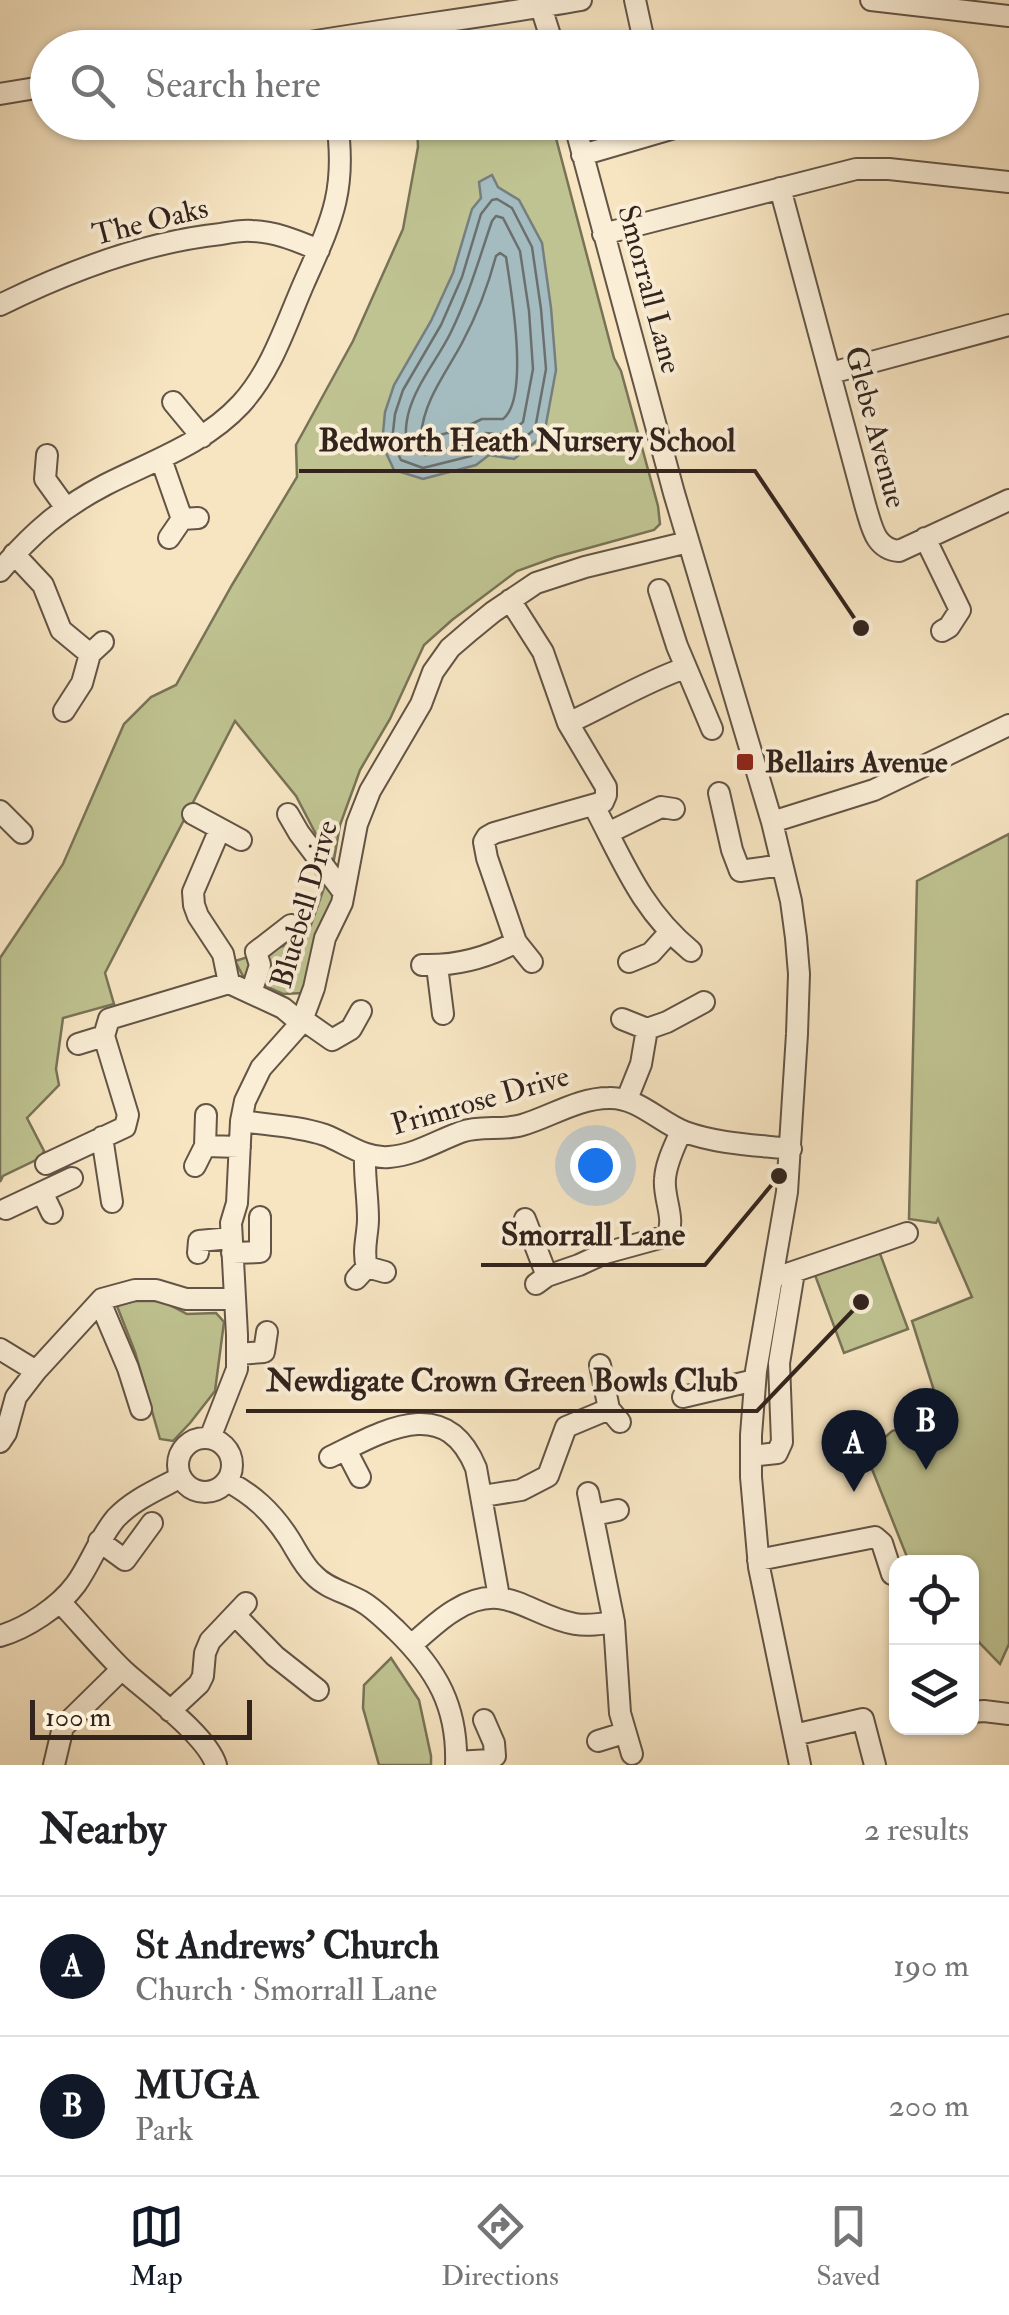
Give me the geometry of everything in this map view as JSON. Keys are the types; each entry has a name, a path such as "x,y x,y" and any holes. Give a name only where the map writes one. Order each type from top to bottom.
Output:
{"street":[{"path":"391,30 516,6 541,7 581,0"},
{"path":"636,0 642,30"},
{"path":"871,0 1009,16"},
{"path":"541,7 548,30"},
{"path":"0,94 30,89"},
{"path":"0,571 33,533 66,508 202,437 241,404 272,356 319,250 340,188 339,140"},
{"name":"Smorrall Lane","path":"578,140 791,901 798,974 788,1192 756,1376 751,1456 758,1560 800,1765"},
{"path":"582,155 634,140"},
{"path":"603,234 832,174 872,168 1009,182"},
{"name":"Glebe Avenue","path":"780,188 878,540 887,549 898,551 1009,500"},
{"name":"The Oaks","path":"0,305 42,284 104,262 200,236 247,230 268,232 319,250"},
{"path":"831,373 1009,325"},
{"path":"174,399 202,437"},
{"path":"46,450 45,479 66,508"},
{"path":"161,459 190,518 170,538"},
{"path":"926,538 965,610 942,631"},
{"name":"Bluebell Drive","path":"181,1478 178,1463 183,1449 195,1440 210,1438 237,1369 231,1222 237,1203 241,1121 246,1101 261,1068 302,1021 325,938 339,914 357,824 370,791 421,704 438,661 471,630 536,584 688,542"},
{"path":"14,554 43,585 61,630 97,648 64,712"},
{"path":"659,590 677,646 712,729"},
{"path":"510,600 543,652 568,724 606,787 603,802 594,806 487,836 487,858 516,942 532,962"},
{"path":"568,724 643,684 690,678"},
{"path":"772,822 874,790 1009,724"},
{"path":"718,793 740,871 782,865"},
{"path":"4,805 22,833"},
{"path":"594,806 645,903 669,933 691,950"},
{"path":"608,833 661,807 674,808"},
{"path":"193,814 241,840"},
{"path":"288,814 344,893"},
{"path":"220,829 193,892 198,916 223,954 229,983"},
{"path":"251,994 260,965 256,952 291,925"},
{"path":"629,962 651,953 669,933"},
{"path":"442,1014 430,966 476,959 516,942"},
{"path":"6,1209 72,1180 55,1160 124,1128 128,1116 104,1036 109,1018 229,983 283,1008 332,1040 351,1029 361,1011"},
{"path":"622,1019 657,1025 704,1002"},
{"path":"657,1025 627,1099 681,1131 706,1138 791,1148"},
{"path":"78,1044 104,1036"},
{"name":"Primrose Drive","path":"241,1121 314,1132 378,1158 404,1156 475,1128 518,1126 598,1098 627,1099"},
{"path":"195,1166 205,1146 206,1114"},
{"path":"525,1219 541,1273 580,1265 605,1252 668,1236 672,1224 665,1178 681,1131"},
{"path":"102,1137 112,1202"},
{"path":"205,1146 240,1147"},
{"path":"365,1154 368,1216 364,1259 369,1273"},
{"path":"42,1192 52,1213"},
{"path":"198,1254 198,1241 231,1246 260,1263 260,1217"},
{"path":"773,1279 907,1232"},
{"path":"751,1456 773,1454 782,1442 781,1350 794,1272"},
{"path":"0,1442 16,1396 100,1302 135,1290 156,1290 186,1300 235,1298"},
{"path":"100,1302 141,1409"},
{"path":"0,1349 36,1371"},
{"path":"238,1354 266,1349"},
{"path":"483,1496 521,1490 548,1476 566,1427 614,1415 600,1365"},
{"path":"683,1397 780,1373"},
{"path":"360,1476 338,1453 397,1426 436,1426 456,1437 476,1468 498,1597"},
{"path":"0,1636 60,1602 77,1582 99,1541 134,1502 181,1478 201,1492 215,1490 227,1481 232,1466 230,1456 223,1445 210,1438"},
{"path":"227,1481 252,1495 280,1525 312,1574 338,1592 362,1601 412,1645 435,1676 451,1712 457,1740 456,1763 490,1760 495,1756 484,1720"},
{"path":"588,1493 614,1622 617,1691 624,1734 632,1754"},
{"path":"594,1516 618,1510"},
{"path":"99,1541 124,1560 152,1523"},
{"path":"758,1560 874,1537 882,1543 889,1565"},
{"path":"412,1645 456,1609 498,1597 578,1625 614,1622"},
{"path":"60,1602 122,1669 206,1746 216,1765"},
{"path":"170,1711 198,1684 210,1641 240,1609 275,1656 318,1690"},
{"path":"54,1765 64,1727 122,1669"},
{"path":"979,1711 1009,1714"},
{"path":"794,1735 863,1718 875,1765"},
{"path":"598,1741 624,1734"}],"green space":[{"path":"418,140 556,140 660,524 654,530 517,571 424,645 390,719 360,770 340,825 333,865 341,873 303,993 283,994 243,976 235,961 306,939 332,865 296,796 235,721 105,973 114,1004 63,1018 56,1069 59,1085 27,1118 44,1151 40,1158 3,1176 0,1182 0,958 63,864 124,724 151,697 176,685 297,477 296,445 353,341 403,229"},
{"path":"1009,834 1009,1644 1000,1664 979,1642 979,1555 906,1555 872,1469 874,1447 892,1431 942,1416 912,1321 972,1297 938,1219 936,1223 909,1219 917,881"},
{"path":"879,1251 908,1329 844,1353 815,1275"},
{"path":"134,1301 162,1301 187,1314 216,1313 224,1322 215,1391 173,1441 160,1439 117,1306"},
{"path":"391,1658 419,1700 431,1765 379,1765 363,1708 364,1685"}],"water":[{"path":"492,175 498,187 519,200 542,243 556,370 544,435 514,459 489,455 476,465 423,479 394,470 382,444 385,412 394,385 453,273 472,209 481,198 479,182"}],"place":[{"name":"Bedworth Heath Nursery School","path":"861,628"},
{"name":"Bellairs Avenue","path":"745,762"},
{"name":"Smorrall Lane","path":"779,1176"},
{"name":"Newdigate Crown Green Bowls Club","path":"861,1302"},
{"name":"MUGA","path":"926,1470"},
{"name":"St Andrews' Church","path":"854,1492"}]}
